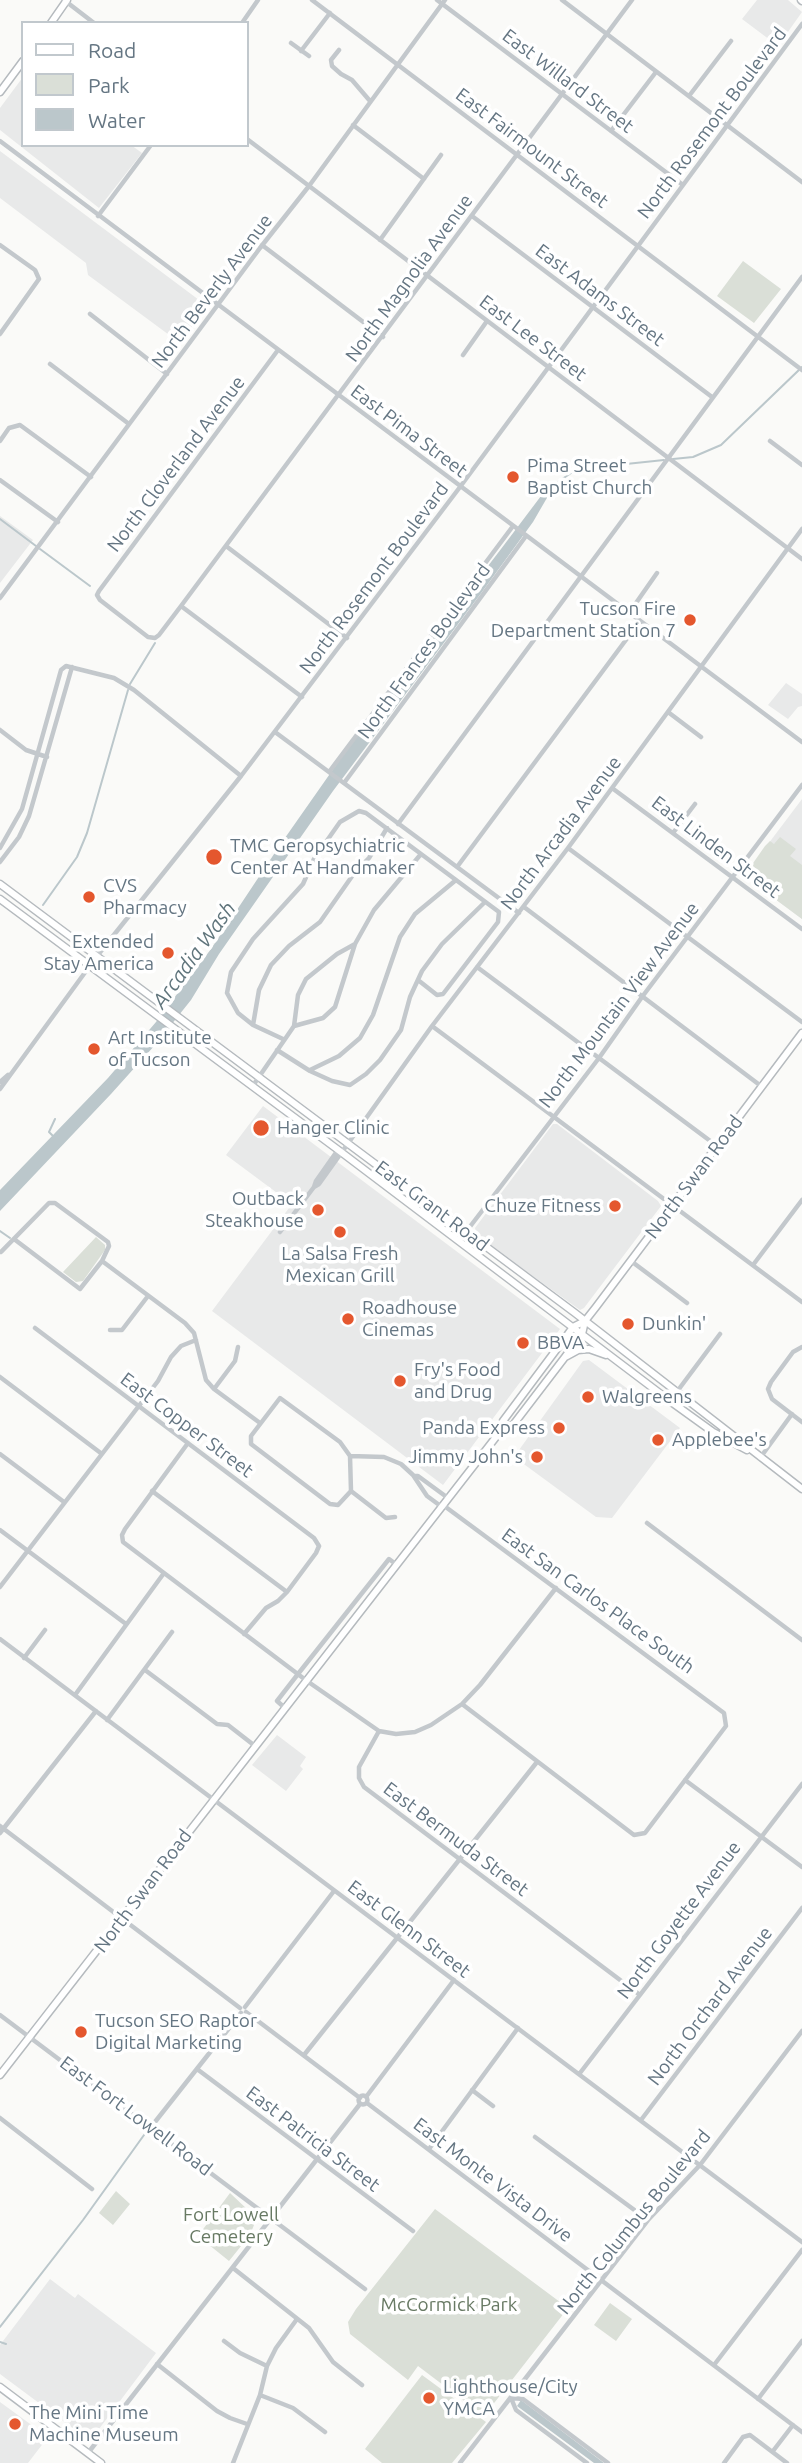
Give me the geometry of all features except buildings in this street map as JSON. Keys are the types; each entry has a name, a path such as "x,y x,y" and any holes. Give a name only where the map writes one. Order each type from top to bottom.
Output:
{"main road":[{"path":"52,21 66,1"},
{"path":"0,92 21,64"},
{"name":"East Grant Road","path":"0,884 348,1142 802,1489"},
{"name":"East Grant Road","path":"0,899 670,1401 713,1432 760,1458"},
{"name":"North Swan Road","path":"503,1428 503,1420 573,1328 585,1321 802,1033"},
{"name":"North Swan Road","path":"0,2075 503,1428 513,1425 582,1334 585,1321"},
{"path":"565,1357 578,1350 589,1349 615,1359"},
{"path":"0,2387 101,2463"}],"street":[{"path":"243,21 258,0"},
{"name":"East Fairmount Street","path":"312,0 802,370"},
{"path":"562,0 802,182"},
{"name":"North Magnolia Avenue","path":"155,638 340,396 632,0"},
{"path":"66,1 91,21"},
{"name":"North Beverly Avenue","path":"0,598 262,245 309,186 441,1"},
{"name":"East Willard Street","path":"441,1 683,185"},
{"path":"301,51 330,13"},
{"name":"North Rosemont Boulevard","path":"0,1089 90,965 302,697 802,24"},
{"path":"689,96 731,41"},
{"path":"291,43 309,57"},
{"path":"339,50 331,60 332,66 352,80 370,101"},
{"path":"611,131 656,72"},
{"path":"353,125 424,179"},
{"name":"East Lee Street","path":"248,140 802,559"},
{"name":"East Pima Street","path":"0,141 802,742"},
{"path":"98,216 150,147"},
{"path":"380,240 441,155"},
{"name":"East Adams Street","path":"472,216 712,397"},
{"path":"0,244 41,276 38,284 0,334"},
{"path":"262,245 383,337"},
{"path":"398,824 802,277"},
{"path":"90,314 167,373"},
{"path":"463,355 487,321"},
{"name":"North Cloverland Avenue","path":"155,638 148,637 97,595 278,350"},
{"path":"50,364 129,424"},
{"path":"0,441 9,428 20,425 91,477"},
{"path":"770,441 802,465"},
{"path":"0,480 58,522"},
{"name":"North Frances Boulevard","path":"330,772 513,526"},
{"name":"North Arcadia Avenue","path":"280,1232 335,1154 341,1152 802,529"},
{"name":"North Frances Boulevard","path":"343,782 525,535"},
{"path":"226,547 346,638"},
{"path":"629,612 657,573"},
{"path":"181,606 302,697"},
{"path":"457,866 640,621"},
{"path":"0,862 19,836 29,816 61,707 69,667"},
{"path":"0,848 22,808 61,670 69,667 114,678 134,690 241,776"},
{"path":"51,704 61,707"},
{"path":"668,712 701,737"},
{"path":"0,730 26,750 47,757"},
{"path":"275,732 519,913"},
{"name":"North Mountain View Avenue","path":"459,1241 599,1059 642,997 802,785"},
{"name":"East Linden Street","path":"612,788 802,929"},
{"path":"673,833 695,804"},
{"path":"283,1040 253,1025 237,1013 227,993 231,972 253,939 303,884 314,859 340,822 359,811 387,828 499,912 498,922 446,991 437,995 418,981"},
{"path":"253,1025 259,990 271,965 289,946 320,922 355,872 369,858 387,828"},
{"path":"568,848 802,1021"},
{"path":"294,1026 323,1018 335,1007 355,944 374,909 421,854"},
{"path":"310,1071 340,1056 360,1038 373,1015 400,937 415,914 456,880"},
{"path":"277,1050 332,1081 349,1085 366,1074 380,1060 401,1030 422,971 442,944 485,902"},
{"path":"524,907 762,1087"},
{"path":"252,1087 294,1026 298,995 306,979 337,954 355,944"},
{"path":"477,967 717,1146"},
{"path":"432,1026 802,1302"},
{"name":"North Rosemont Boulevard","path":"0,1082 9,1074"},
{"path":"753,1265 802,1200"},
{"path":"1,1252 49,1203 55,1203 108,1242 108,1252 80,1289 14,1239"},
{"path":"102,1261 186,1322 194,1333 206,1380 260,1423"},
{"path":"631,1261 687,1303"},
{"path":"110,1330 122,1329 148,1296"},
{"name":"East Copper Street","path":"35,1328 314,1538 321,1546 287,1591"},
{"path":"670,1401 720,1334"},
{"path":"0,1587 158,1381 171,1357 181,1346 196,1340"},
{"path":"214,1389 235,1361 238,1347"},
{"path":"802,1347 793,1352 768,1389 772,1399 802,1422"},
{"path":"0,1377 102,1454"},
{"path":"280,1398 340,1442 350,1456 351,1491 338,1505 329,1503 251,1444 250,1437 280,1398"},
{"path":"760,1458 792,1415"},
{"path":"188,1443 120,1539 124,1545 307,1681 379,1731 396,1734 415,1732 462,1704 556,1588"},
{"path":"0,1454 64,1502"},
{"path":"350,1456 392,1460 401,1464 413,1475 427,1496 444,1503"},
{"path":"413,1475 418,1476 444,1503"},
{"path":"152,1491 287,1591 278,1601 266,1608 244,1634"},
{"path":"351,1491 386,1518 395,1517"},
{"name":"East San Carlos Place South","path":"444,1503 724,1713 726,1726 685,1780"},
{"path":"648,1523 802,1640"},
{"path":"0,1530 126,1624"},
{"name":"North Swan Road","path":"285,1708 277,1701 298,1674 389,1559 397,1565"},
{"path":"75,1695 164,1573"},
{"path":"24,1658 45,1630"},
{"path":"107,1720 172,1632"},
{"name":"East Glenn Street","path":"0,1639 801,2240"},
{"path":"145,1670 217,1724 228,1725 255,1746"},
{"path":"462,1704 634,1835 645,1833 685,1780 802,1867"},
{"path":"1,1829 96,1711"},
{"name":"East Bermuda Street","path":"379,1731 359,1767 359,1778 364,1787 640,1995"},
{"path":"304,2055 537,1762"},
{"name":"North Goyette Avenue","path":"580,2073 802,1784"},
{"name":"East Monte Vista Drive","path":"1,1829 123,1918 802,2432"},
{"path":"151,2127 334,1891"},
{"name":"North Orchard Avenue","path":"641,2120 802,1908"},
{"path":"88,2453 454,1980"},
{"name":"East Fort Lowell Road","path":"0,2015 365,2289"},
{"path":"429,2149 519,2028"},
{"name":"North Columbus Boulevard","path":"460,2463 648,2220 700,2165 802,2031"},
{"name":"East Patricia Street","path":"197,2069 413,2231"},
{"path":"472,2090 494,2106"},
{"path":"0,2118 92,2189"},
{"path":"535,2137 648,2220"},
{"path":"714,2365 802,2250"},
{"path":"233,2268 314,2332 333,2362 362,2385"},
{"path":"233,2463 260,2395 267,2366 297,2319"},
{"path":"224,2341 240,2353 267,2366"},
{"path":"758,2399 802,2341"},
{"path":"157,2364 217,2411 247,2424"},
{"path":"260,2395 293,2408 325,2432"},
{"path":"511,2398 516,2410 587,2463"},
{"path":"511,2398 525,2400 608,2463"},
{"path":"773,2451 793,2425"},
{"path":"724,2463 743,2437 750,2435 787,2463"}],"shaded area":[{"path":"757,0 788,0 802,12 778,46 742,19"},
{"path":"21,80 21,147 0,130 0,108"},
{"path":"22,147 134,147 142,153 99,208"},
{"path":"0,151 207,306 180,343 88,275 86,263 0,198"},
{"path":"0,516 33,540 0,583"},
{"path":"786,683 802,694 802,706 788,719 768,705"},
{"path":"802,799 802,919 744,876"},
{"path":"263,1106 560,1329 443,1485 212,1311 292,1204 226,1155"},
{"path":"553,1124 557,1124 661,1206 580,1310 477,1236 475,1228"},
{"path":"589,1360 680,1428 612,1518 596,1517 521,1462 519,1450 583,1361"},
{"path":"277,1735 306,1757 300,1766 303,1769 286,1791 252,1765"},
{"path":"50,2279 75,2298 78,2294 156,2353 90,2441 0,2374 0,2345"},
{"name":"The Mini Time Machine Museum","path":"0,2402 48,2437 28,2463 0,2463"}],"green space":[{"path":"743,261 781,289 754,323 717,296"},
{"path":"780,837 796,849 790,856 802,865 802,919 744,876 765,846 770,841 774,844"},
{"path":"96,1237 105,1245 105,1250 83,1281 76,1282 63,1272"},
{"path":"116,2191 130,2204 113,2225 99,2213"},
{"name":"Fort Lowell Cemetery","path":"230,2193 248,2210 254,2225 250,2235 229,2261 198,2236"},
{"name":"McCormick Park","path":"435,2209 568,2308 484,2416 418,2366 408,2380 350,2334 348,2322 356,2309"},
{"path":"610,2303 632,2319 616,2341 594,2325"},
{"name":"Lighthouse/City YMCA","path":"422,2375 486,2422 452,2463 382,2463 365,2449"}],"water":[{"name":"Arcadia Wash","path":"555,484 533,522 333,791 219,954 191,1000 111,1094 0,1211 0,1190 108,1078 156,1022 211,949 341,758 544,492"},
{"path":"521,2400 604,2463 594,2463 517,2406"}],"waterway":[{"name":"Arcadia Wash","path":"673,459 693,457 721,445 802,367"},
{"name":"Arcadia Wash","path":"555,484 571,473 588,468 664,460"},
{"path":"0,519 36,546"},
{"path":"40,549 90,586"},
{"path":"130,684 155,643"},
{"path":"43,905 77,857 87,833 128,690"},
{"path":"53,1136 49,1132 55,1119"},
{"path":"0,1231 10,1238"},
{"path":"0,2327 83,2220 144,2135"},
{"path":"0,2342 6,2344"}],"place":[{"name":"Pima Street Baptist Church","path":"513,477"},
{"name":"Tucson Fire Department Station 7","path":"690,620"},
{"name":"TMC Geropsychiatric Center At Handmaker","path":"214,857"},
{"name":"CVS Pharmacy","path":"89,897"},
{"name":"Extended Stay America","path":"168,953"},
{"name":"Art Institute of Tucson","path":"94,1049"},
{"name":"Hanger Clinic","path":"261,1128"},
{"name":"Chuze Fitness","path":"615,1206"},
{"name":"Outback Steakhouse","path":"318,1210"},
{"name":"La Salsa Fresh Mexican Grill","path":"340,1232"},
{"name":"Roadhouse Cinemas","path":"348,1319"},
{"name":"Dunkin'","path":"628,1324"},
{"name":"BBVA","path":"523,1343"},
{"name":"Fry's Food and Drug","path":"400,1381"},
{"name":"Walgreens","path":"588,1397"},
{"name":"Panda Express","path":"559,1428"},
{"name":"Applebee's","path":"658,1440"},
{"name":"Jimmy John's","path":"537,1457"},
{"name":"Tucson SEO Raptor Digital Marketing","path":"81,2032"},
{"name":"Lighthouse/City YMCA","path":"429,2398"},
{"name":"The Mini Time Machine Museum","path":"15,2424"}]}
